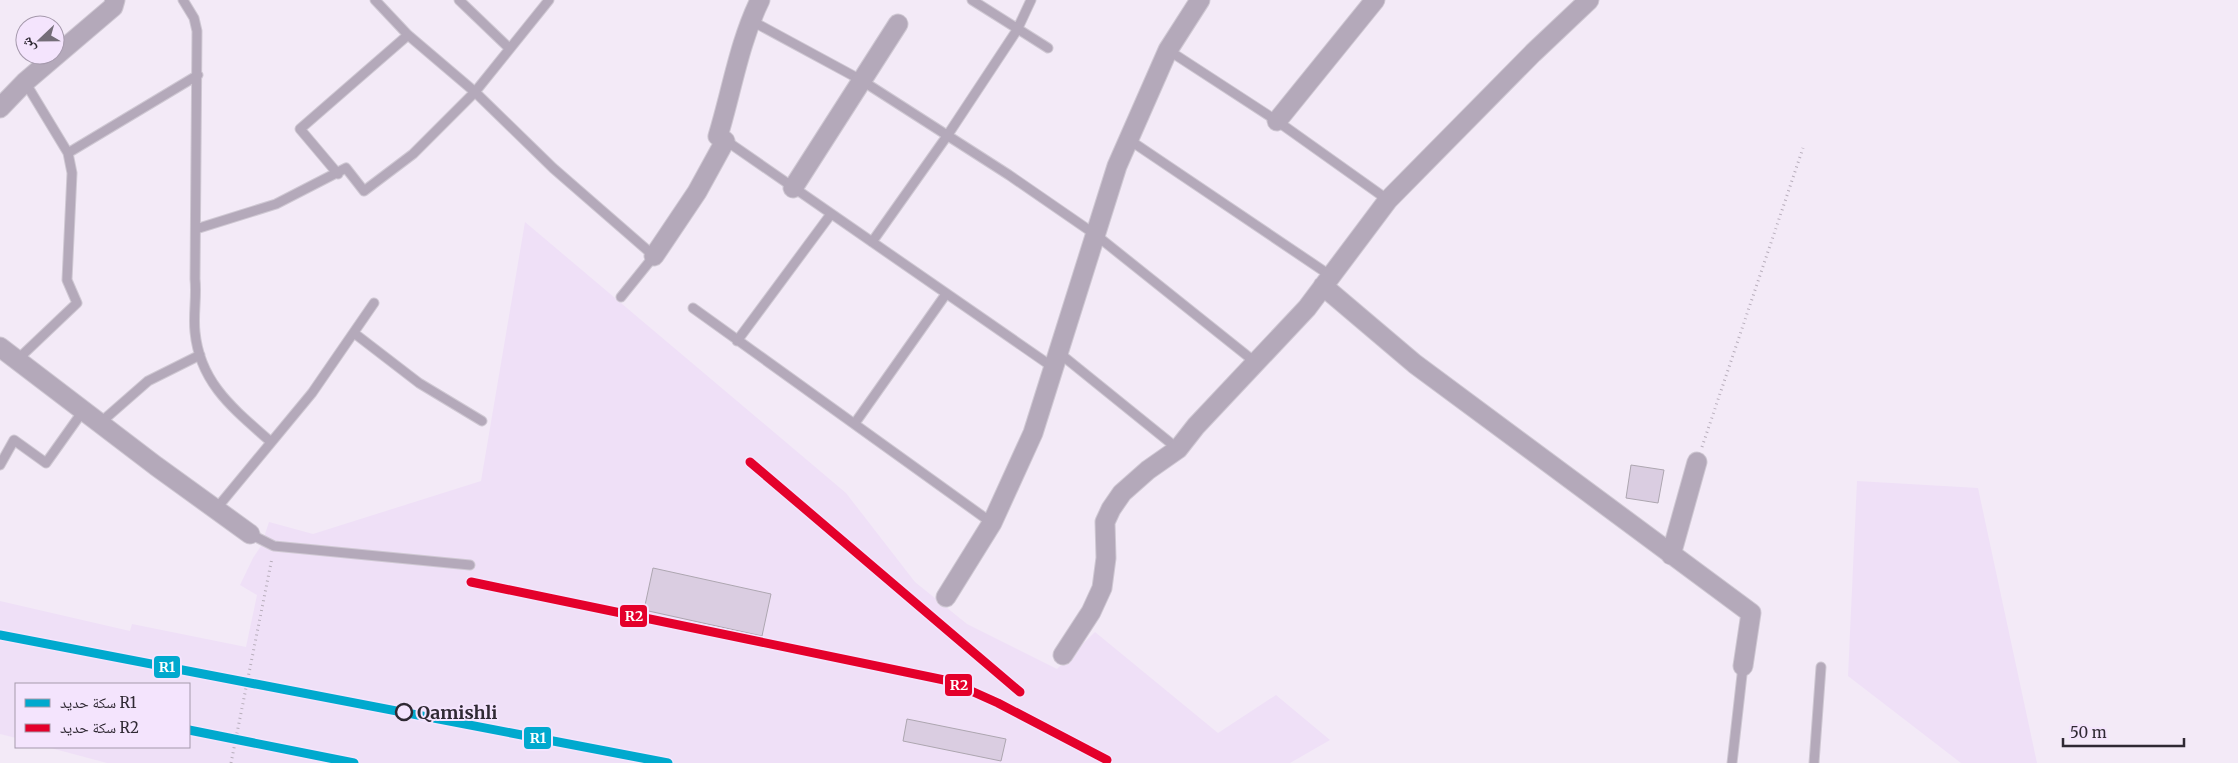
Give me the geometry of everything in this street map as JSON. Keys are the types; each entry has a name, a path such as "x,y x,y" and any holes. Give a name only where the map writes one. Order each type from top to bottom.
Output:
{"street":[{"path":"0,108 25,82 113,7 115,0"},
{"path":"654,256 697,192 725,141 718,136 732,88 742,42 760,0"},
{"path":"946,597 992,523 1033,433 1117,166 1168,50 1200,0"},
{"path":"1277,122 1376,0"},
{"path":"1063,655 1091,612 1102,588 1106,558 1105,522 1122,493 1148,470 1178,450 1196,426 1307,308 1388,200 1533,53 1589,0"},
{"path":"793,188 898,24"},
{"path":"1327,281 1415,364 1750,613 1743,666"},
{"path":"0,346 83,411 250,534"},
{"path":"1671,555 1697,462"}],"lane":[{"path":"183,0 194,18 197,31 195,332 200,355 211,381 226,402 271,442"},
{"path":"374,0 408,35 475,92 553,168 654,256 621,297"},
{"path":"459,0 509,48"},
{"path":"196,230 276,204 338,174 346,168 364,191 413,154 475,92 549,0"},
{"path":"972,0 1048,48"},
{"path":"872,242 947,136 1017,30 1031,0"},
{"path":"750,20 861,80 1009,174 1096,235 1255,362"},
{"path":"338,174 300,129 408,35"},
{"path":"1168,50 1277,122 1388,200"},
{"path":"68,152 198,75"},
{"path":"17,360 77,303 67,280 72,173 68,152 25,82"},
{"path":"718,136 946,294 1056,360 1178,450"},
{"path":"1128,139 1327,281"},
{"path":"737,341 831,214"},
{"path":"855,423 946,294"},
{"path":"216,509 312,393 374,303"},
{"path":"693,308 992,523"},
{"path":"354,333 419,383 482,421"},
{"path":"100,423 148,381 200,355"},
{"path":"0,465 14,440 46,463 83,411"},
{"path":"250,534 274,546 470,565"},
{"path":"1732,763 1743,666"},
{"path":"1814,763 1821,667"}],"path":[{"path":"1697,462 1803,148"},
{"path":"231,763 274,546"}],"shaded area":[{"path":"525,222 846,493 915,582 967,624 1057,669 1095,632 1218,733 1276,695 1330,740 1290,763 107,763 51,748 190,748 190,683 15,683 15,738 0,734 0,601 130,631 132,624 246,647 257,595 240,585 261,546 269,522 313,534 481,481"},
{"path":"1857,481 1978,488 2037,763 1961,763 1848,676"}],"building":[{"path":"1631,465 1664,470 1658,503 1626,498"},
{"path":"653,568 771,594 762,636 644,610"},
{"path":"907,719 1006,739 1001,761 903,741"}],"rail line":[{"name":"R2","path":"750,462 1020,692"},
{"name":"R2","path":"471,582 949,681 998,703 1107,760"},
{"name":"R1","path":"0,635 668,763"},
{"name":"R1","path":"190,730 354,763"}],"place":[{"name":"Qamishli","path":"404,712"}]}
